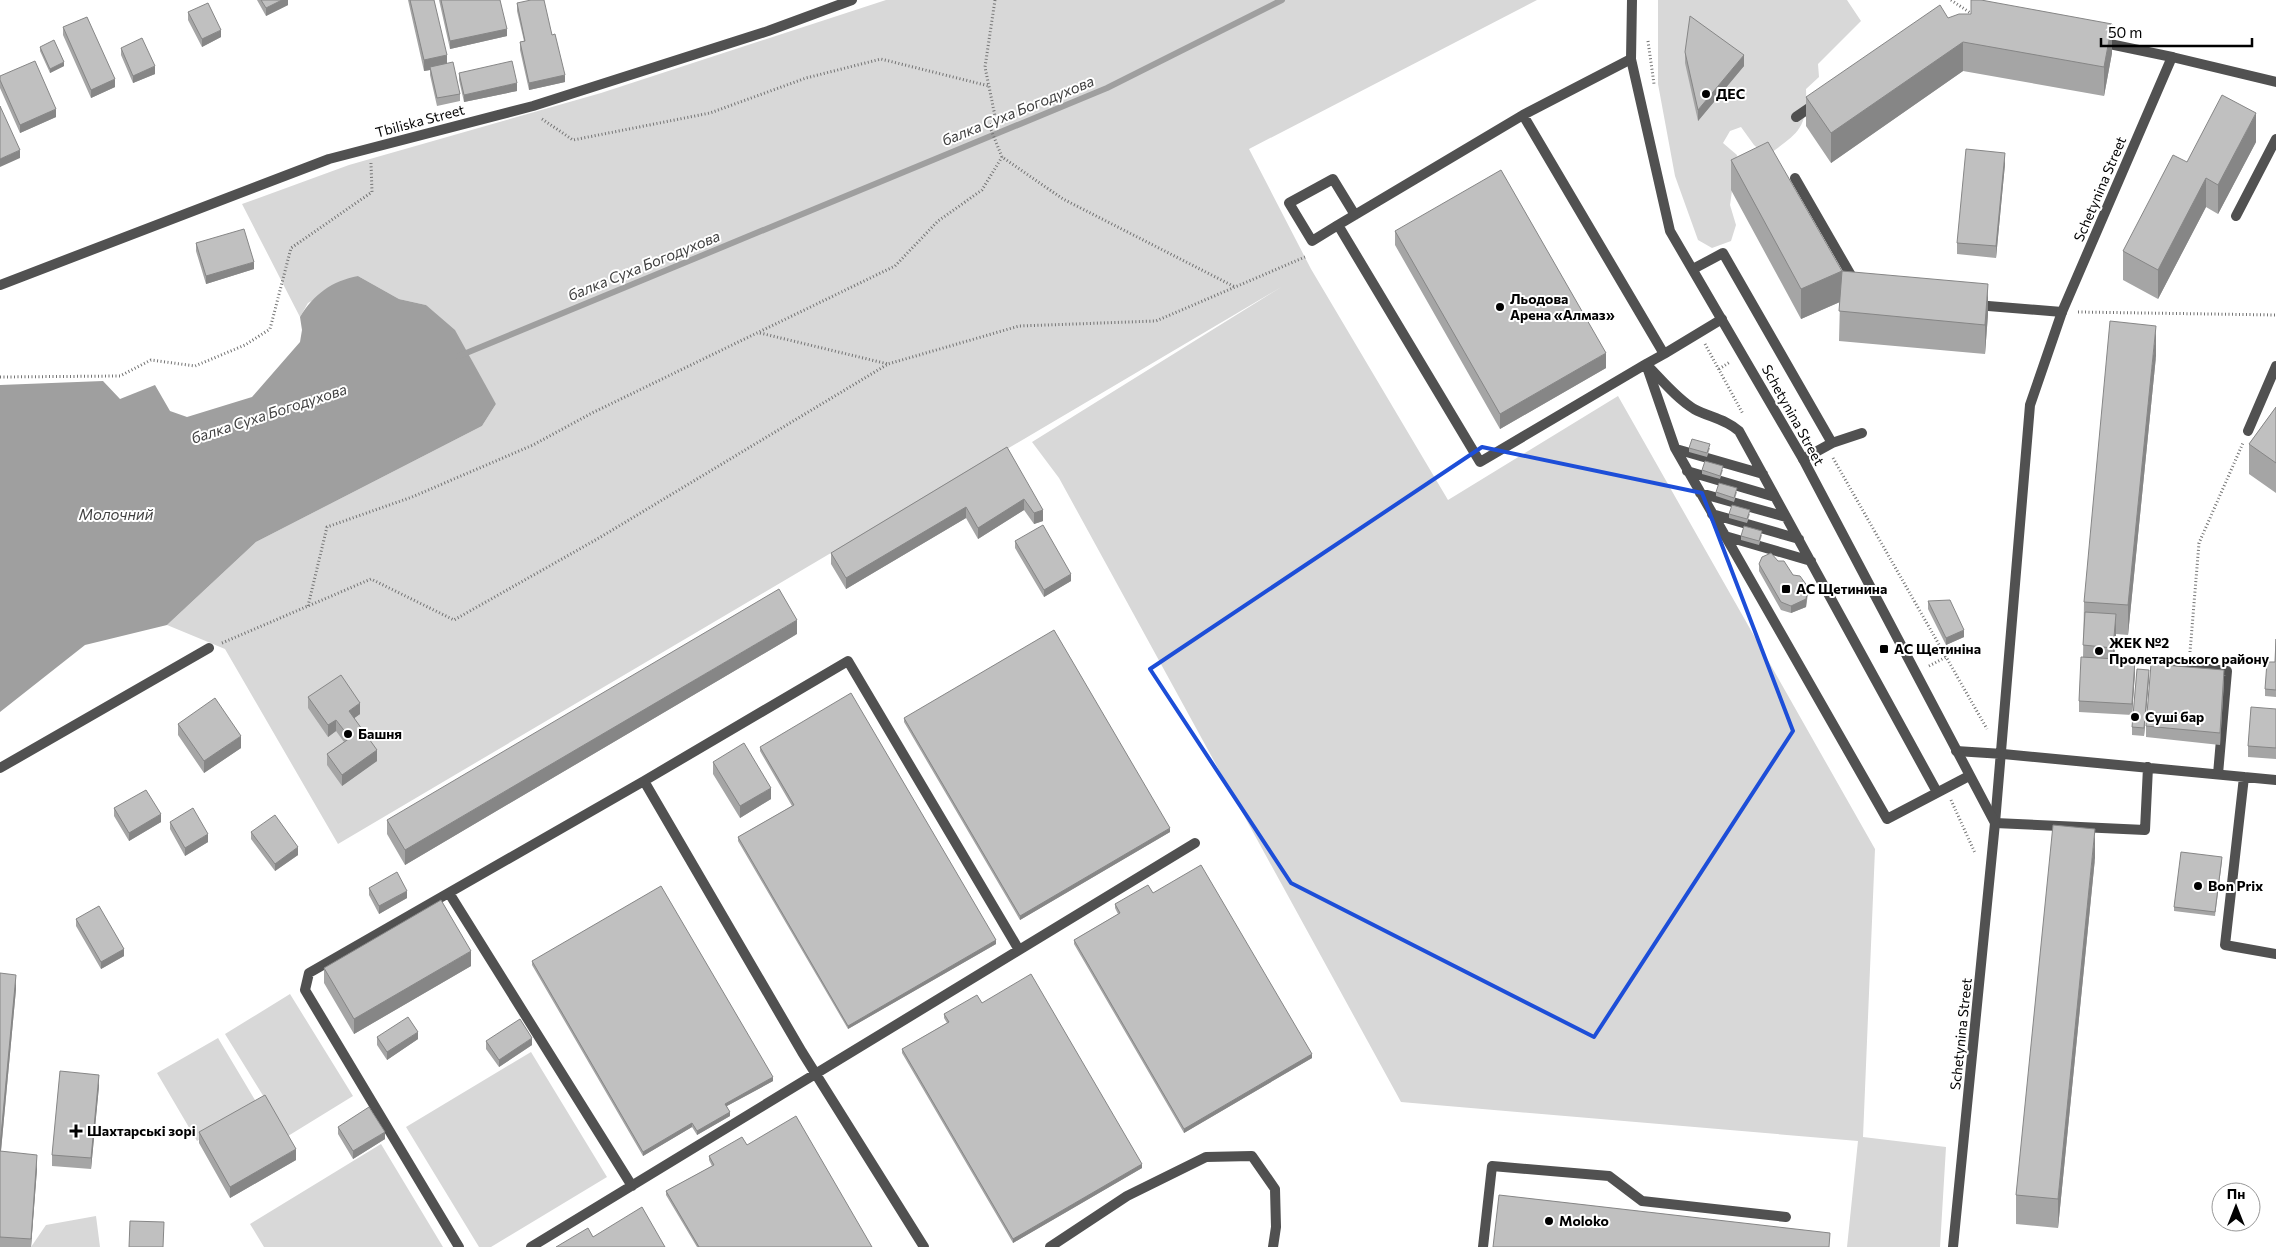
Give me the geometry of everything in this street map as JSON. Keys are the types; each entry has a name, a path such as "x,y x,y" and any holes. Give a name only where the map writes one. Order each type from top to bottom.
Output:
{"street":[{"name":"Tbiliska Street","path":"0,285 330,159 525,108 768,31 852,0"},
{"name":"Schetynina Street","path":"1632,0 1631,59 1670,231 1803,459 1995,823"},
{"path":"2086,39 2276,82"},
{"name":"Schetynina Street","path":"1953,1247 2003,754 2030,405 2062,312 2172,57"},
{"path":"1355,215 1333,178 1289,203 1312,241 1523,115 1631,59"},
{"path":"1796,117 1820,101"},
{"path":"1523,115 1664,354"},
{"path":"2236,216 2276,139"},
{"path":"1795,178 1863,295"},
{"path":"1338,225 1480,462 1722,319"},
{"path":"1693,269 1723,253 1829,444"},
{"path":"1967,304 2062,312"},
{"path":"1646,364 1676,450 1687,471 1887,819 1969,776"},
{"path":"1646,364 1683,401 1695,409 1731,424 1739,431 1937,792"},
{"path":"2248,431 2276,366"},
{"path":"1803,459 1829,444 1862,433"},
{"path":"1676,450 1763,474"},
{"path":"1687,471 1775,496"},
{"path":"1700,493 1786,517"},
{"path":"1712,514 1799,539"},
{"path":"1725,536 1811,561"},
{"path":"0,768 210,648"},
{"path":"459,1247 306,990 309,973 848,662 1020,950"},
{"path":"2164,664 2227,671 2218,774"},
{"path":"1956,751 2276,780"},
{"path":"1995,823 2144,830 2148,768"},
{"path":"2244,777 2225,945 2276,954"},
{"path":"644,781 816,1074 924,1247"},
{"path":"531,1247 1195,842"},
{"path":"449,893 632,1186"},
{"path":"1050,1247 1127,1196 1206,1157 1252,1156 1275,1189 1276,1227 1273,1247"},
{"path":"1483,1247 1492,1166 1609,1176 1642,1201 1786,1217"}],"path":[{"path":"995,0 985,68 995,116 990,127 1002,157 1063,199 1236,287"},
{"path":"1951,0 1972,14"},
{"path":"525,108 573,140 710,113 806,78 882,59 989,86"},
{"path":"0,377 120,376 151,360 196,366 245,345 270,329 291,248 372,192 371,148"},
{"path":"308,606 327,527 412,496 533,445 592,413 896,266 938,221 982,190 1002,157"},
{"path":"210,648 372,579 454,620 599,538 888,364 1019,326 1156,321 1305,257"},
{"path":"2062,312 2276,315"},
{"path":"760,332 888,364"},
{"path":"2189,667 2199,543 2248,431"},
{"path":"1829,444 1987,729"}],"highlighted area":[{"path":"1482,447 1702,493 1793,731 1594,1037 1291,883 1150,669"}],"shaded area":[{"path":"886,0 1537,0 1249,149 1311,269 1448,500 1618,396 1875,849 1863,1137 1946,1147 1940,1247 1847,1247 1858,1141 1401,1102 1059,478 1032,442 1283,286 338,844 225,649 167,625 256,542 482,426 496,404 426,305 399,299 358,276 308,303 300,317 242,204 349,165 601,93"},
{"path":"1658,0 1847,0 1861,21 1818,64 1819,77 1806,89 1805,114 1802,122 1793,136 1786,142 1767,156 1754,145 1741,127 1730,131 1723,143 1737,155 1730,205 1736,225 1731,241 1712,248 1698,240 1675,176 1658,84"},
{"path":"290,994 353,1096 288,1136 225,1034"},
{"path":"218,1038 258,1105 197,1141 157,1073"},
{"path":"531,1052 607,1177 491,1247 479,1247 406,1127"},
{"path":"381,1144 443,1247 264,1247 250,1224"},
{"path":"96,1216 100,1247 31,1247 46,1225"}],"water":[{"name":"Молочний","path":"358,276 399,299 426,305 455,330 496,404 482,426 256,542 167,625 85,645 0,712 0,385 103,381 120,399 155,385 170,411 187,417 252,397 300,342 302,330 300,317 311,302 332,285"}],"building":[{"path":"261,0 282,0 266,8"},
{"path":"410,0 434,0 447,55 424,60"},
{"path":"441,0 500,0 507,29 450,41"},
{"path":"544,0 552,35 555,34 565,75 529,83 520,42 525,41 517,3"},
{"path":"1971,0 1981,0 2112,24 2104,67 1963,42 1831,133 1806,97 1940,5 1948,18 1959,14 1971,14"},
{"path":"208,3 221,30 202,39 188,12"},
{"name":"ДЕС","path":"1690,16 1744,55 1698,110 1685,52"},
{"path":"87,17 115,79 91,90 63,27"},
{"path":"142,38 155,66 133,76 121,48"},
{"path":"54,40 64,62 50,69 40,47"},
{"path":"35,61 56,109 20,125 0,80 0,76"},
{"path":"512,61 517,83 464,95 459,73"},
{"path":"453,62 460,94 437,98 430,67"},
{"path":"2222,95 2256,113 2218,185 2206,178 2158,270 2123,251 2173,155 2187,162"},
{"path":"0,106 20,150 0,159"},
{"path":"1768,142 1842,271 1801,289 1731,160"},
{"path":"1966,149 2005,153 1996,246 1957,243"},
{"name":"Льодова Арена «Алмаз»","path":"1501,170 1606,353 1500,414 1395,231"},
{"path":"244,229 254,262 206,276 196,243"},
{"path":"1842,271 1988,284 1985,325 1839,311"},
{"path":"2110,321 2156,326 2128,605 2084,602"},
{"path":"2276,407 2276,463 2249,444"},
{"path":"1692,439 1710,444 1707,453 1689,448"},
{"path":"1007,447 1043,510 1034,513 1024,499 978,528 966,507 846,578 831,553"},
{"path":"1705,461 1723,466 1720,476 1702,470"},
{"path":"1719,483 1737,488 1734,498 1716,492"},
{"path":"1732,505 1750,510 1747,519 1729,514"},
{"path":"1043,525 1071,574 1044,590 1015,541"},
{"path":"1744,526 1762,531 1759,541 1741,536"},
{"name":"АС Щетинина","path":"1771,553 1778,561 1784,561 1793,575 1800,576 1808,587 1806,599 1791,606 1781,602 1759,564 1762,557"},
{"path":"779,589 797,620 405,850 387,820"},
{"path":"1950,600 1964,630 1946,638 1928,601"},
{"path":"2085,612 2116,614 2113,648 2083,645"},
{"path":"1054,630 1170,828 1020,916 904,718"},
{"path":"2276,639 2276,690 2265,689 2267,662 2275,662"},
{"path":"2081,657 2135,660 2132,704 2079,701"},
{"path":"2151,664 2224,670 2220,733 2146,726"},
{"path":"2137,669 2149,670 2144,728 2132,727"},
{"name":"Башня","path":"341,675 360,703 349,711 377,750 342,775 327,754 350,738 336,720 328,725 308,697"},
{"path":"851,693 996,940 848,1026 738,837 794,805 760,747"},
{"path":"215,698 241,736 204,761 178,724"},
{"path":"2251,707 2276,709 2276,748 2248,746"},
{"path":"744,743 771,788 740,806 713,762"},
{"path":"146,790 161,814 129,833 114,808"},
{"path":"193,808 208,834 185,848 170,822"},
{"path":"275,815 298,847 275,864 251,832"},
{"path":"2053,825 2095,829 2058,1199 2016,1195"},
{"name":"Bon Prix","path":"2181,852 2222,857 2215,912 2174,907"},
{"path":"1201,865 1312,1054 1184,1129 1074,940 1120,913 1115,904 1148,885 1153,893"},
{"path":"397,872 407,891 379,906 369,888"},
{"path":"661,886 773,1077 725,1104 730,1112 697,1131 692,1123 643,1152 532,961"},
{"path":"441,900 471,951 354,1019 324,968"},
{"path":"99,906 124,949 101,962 76,919"},
{"path":"0,973 16,975 0,1146"},
{"path":"1031,974 1142,1164 1013,1239 902,1049 949,1022 944,1014 977,995 982,1003"},
{"path":"408,1017 418,1032 387,1052 377,1037"},
{"path":"520,1019 532,1038 499,1060 486,1041"},
{"path":"60,1071 99,1075 91,1158 52,1155"},
{"path":"265,1095 296,1149 230,1187 199,1132"},
{"path":"369,1107 385,1132 353,1151 338,1127"},
{"path":"796,1116 872,1247 699,1247 666,1191 714,1165 709,1156 742,1137 747,1145"},
{"path":"0,1151 37,1155 31,1239 0,1237"},
{"path":"1499,1195 1830,1233 1829,1247 1493,1247"},
{"path":"642,1207 665,1247 556,1247 588,1228 593,1237"},
{"path":"130,1221 164,1222 163,1247 129,1247"}],"waterway":[{"name":"балка Суха Богодухова","path":"459,356 1107,88 1282,0"}],"place":[{"name":"ДЕС","path":"1706,94"},
{"name":"Льодова Арена «Алмаз»","path":"1500,307"},
{"name":"АС Щетинина","path":"1786,589"},
{"name":"АС Щетиніна","path":"1884,649"},
{"name":"ЖЕК №2 Пролетарського району","path":"2099,651"},
{"name":"Суші бар","path":"2135,717"},
{"name":"Башня","path":"348,734"},
{"name":"Bon Prix","path":"2198,886"},
{"name":"Шахтарські зорі","path":"76,1131"},
{"name":"Moloko","path":"1549,1221"}]}
